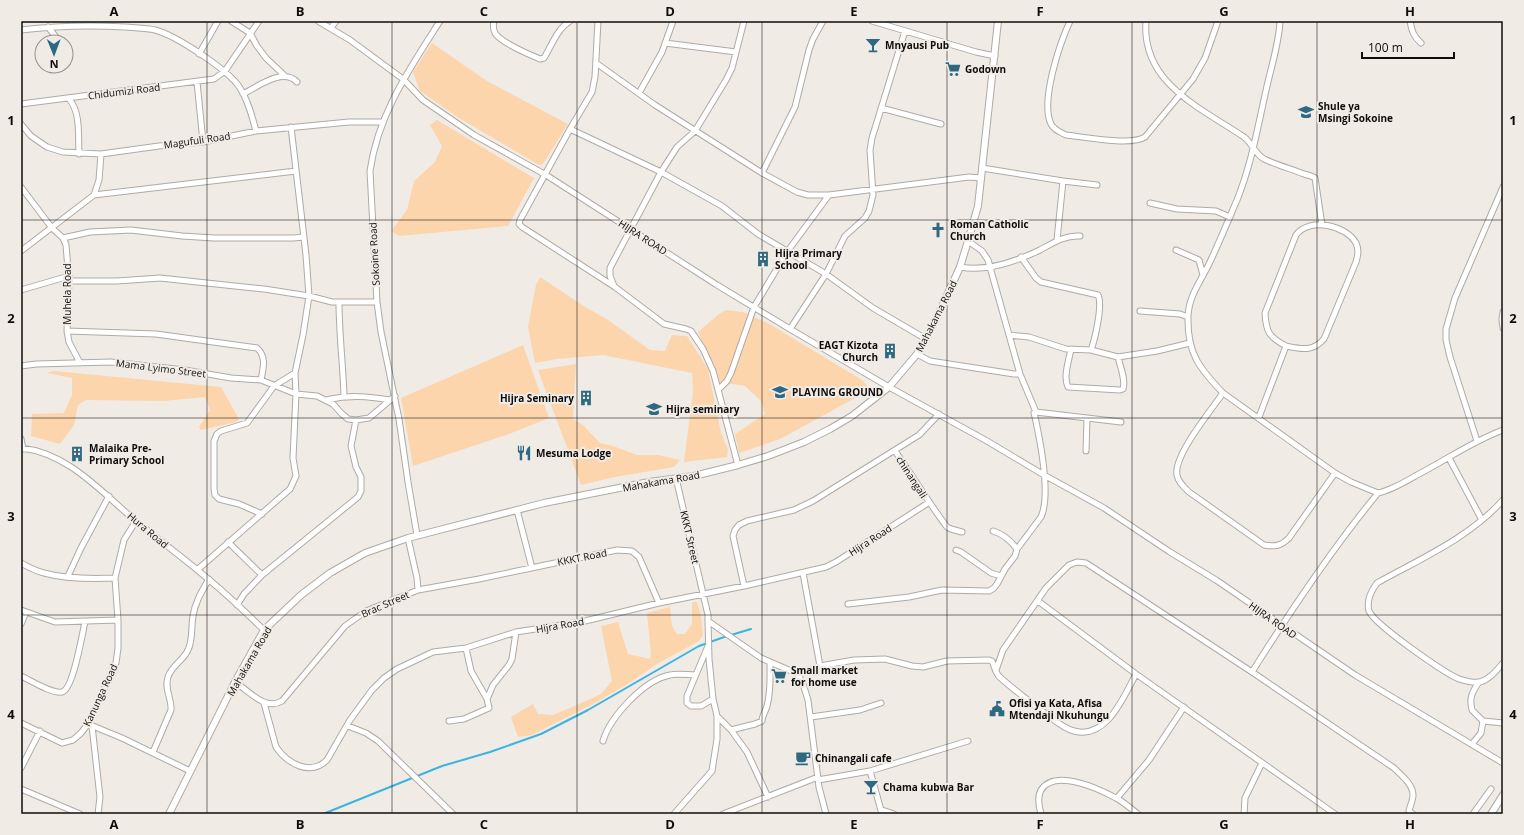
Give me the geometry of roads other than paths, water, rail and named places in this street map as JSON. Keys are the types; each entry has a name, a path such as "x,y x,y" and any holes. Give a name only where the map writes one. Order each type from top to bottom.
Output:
{"street":[{"path":"199,54 218,21"},
{"path":"231,21 250,33 266,58 285,76 292,78 297,82"},
{"path":"225,71 259,21"},
{"path":"318,21 331,28 403,79"},
{"path":"331,28 336,21"},
{"name":"Sokoine Road","path":"417,535 395,396 376,302 370,171 382,122 403,79 440,21"},
{"path":"494,21 493,28 497,36 525,53 540,59 544,58 554,39 565,24 570,21"},
{"path":"598,21 596,78 592,92 570,129 519,224 615,287 664,324 691,331 709,360 738,465"},
{"path":"639,93 662,52 673,21"},
{"path":"615,287 610,276 610,268 676,147 695,131 726,80 732,68 744,21"},
{"path":"762,173 796,107 809,50 823,21"},
{"path":"872,21 887,23 905,31 976,52 995,56"},
{"name":"Mahakama Road","path":"169,814 235,682 264,630 301,595 330,573 365,552 417,535 576,496 694,476 738,465 804,442 852,416 889,388 917,354 926,339 960,267 968,241 978,206 998,21"},
{"path":"1070,21 1057,54 1050,85 1049,116 1052,124 1057,131 1066,135 1128,141 1140,140 1145,137 1181,95 1193,79 1205,58 1218,21"},
{"path":"1146,21 1146,42 1151,57 1163,78 1181,95 1246,139 1264,158 1315,178 1322,225"},
{"path":"1280,21 1254,148 1246,177 1230,217 1189,304 1188,317 1192,353 1208,377 1224,393 1351,482 1378,493"},
{"path":"1410,21 1412,33 1421,43"},
{"path":"21,30 51,25 109,24 156,30 182,42 225,71 240,87 251,112 256,131"},
{"path":"51,25 56,34"},
{"path":"790,329 826,274 846,236 865,218 869,211 873,190 870,150 872,138 905,31"},
{"path":"665,43 736,52"},
{"path":"596,63 695,131 762,173 796,192 808,195 829,195 969,177 981,178"},
{"name":"Chidumizi Road","path":"21,104 197,82 214,79 225,71"},
{"path":"243,94 266,81 285,76"},
{"name":"HIJRA ROAD","path":"403,79 423,100 474,135 546,175 754,307 889,388 939,414 1104,508 1170,552 1216,580 1281,626 1355,675 1503,763"},
{"path":"197,82 202,142"},
{"path":"69,99 72,102 76,113 79,154"},
{"path":"882,108 941,124"},
{"name":"Magufuli Road","path":"21,124 31,136 47,147 63,152 101,154 202,142 256,131 291,127 349,122 382,122"},
{"path":"197,570 290,489 296,476 293,458 296,394 295,373 309,296 304,237 291,127"},
{"path":"570,129 661,172 722,206 758,234 826,274 873,308 926,339"},
{"path":"94,195 99,180 101,154"},
{"path":"982,168 1097,185"},
{"path":"21,251 94,195 296,171"},
{"path":"1057,240 1063,181"},
{"path":"21,187 52,228 63,238 90,232 131,230 214,238 304,237"},
{"path":"1477,441 1450,356 1446,340 1446,329 1455,298 1503,187"},
{"path":"718,390 727,381 731,373 754,307 787,252 829,195"},
{"path":"1150,203 1177,208 1216,211 1230,217"},
{"path":"1322,225 1336,228 1348,234 1358,248 1356,262 1324,339 1319,345 1311,349 1286,346 1270,336 1266,325 1265,313 1296,235 1302,229 1309,226 1322,225"},
{"path":"960,267 990,267 1021,257 1057,240 1070,236 1080,236"},
{"name":"Muhela Road","path":"63,238 66,245 69,278 67,331 69,342 80,363"},
{"path":"848,604 909,597 942,590 989,591 994,588 1016,556 1017,549 1044,511 1044,475 1034,413 1036,412 1020,374 986,256 968,241"},
{"path":"1176,250 1199,260 1203,274"},
{"path":"1021,257 1036,278 1041,282 1098,295 1100,300 1092,350"},
{"path":"21,290 69,278 117,281 160,278 309,296 332,302 376,302"},
{"path":"339,302 339,324 344,373 344,396"},
{"path":"1140,311 1180,314 1188,317"},
{"path":"1503,312 1503,328"},
{"path":"67,331 156,334 257,348 262,352 264,361 261,380"},
{"path":"1009,336 1029,337 1071,349 1092,350 1118,357 1157,351 1190,343"},
{"path":"1259,417 1286,346"},
{"path":"1071,349 1066,384 1068,387 1123,389 1123,376 1118,357"},
{"path":"917,354 930,361 1020,374"},
{"name":"Mama Lyimo Street","path":"21,366 36,364 111,362 185,370 231,378 261,380 296,394 318,396 326,400"},
{"path":"262,514 239,504 219,499 215,495 214,441 217,434 221,431 247,423 274,386 295,373"},
{"path":"1224,393 1187,445 1178,463 1177,475 1179,480 1189,492 1264,545 1271,547 1283,545 1336,472"},
{"path":"326,400 344,396 390,400"},
{"path":"326,400 348,419 356,420 369,418 395,396"},
{"path":"1036,412 1121,422"},
{"path":"744,586 733,536 739,525 759,518 794,510 807,504 919,435 939,414"},
{"path":"1086,451 1087,418"},
{"path":"237,606 244,594 262,575 358,497 361,491 361,477 356,467 352,446 356,420"},
{"path":"1252,672 1300,597 1342,537 1378,493 1400,484 1477,441 1503,430"},
{"path":"21,439 22,448"},
{"name":"Hura Road","path":"22,448 49,455 73,467 109,496 136,521 209,579 264,630"},
{"name":"chinangali","path":"895,451 917,482 928,503 947,527 962,532"},
{"path":"1449,458 1482,520"},
{"name":"KKKT Street","path":"674,814 712,771 717,739 717,716 713,699 709,659 708,615 676,478"},
{"path":"68,576 81,548 109,496"},
{"path":"1503,500 1491,513 1456,540 1377,583 1370,593 1368,604 1370,612 1378,622 1428,660 1458,678 1470,682 1486,680 1495,673 1503,663"},
{"name":"Hijra Road","path":"264,703 276,747 285,758 299,766 306,768 322,765 327,760 348,726 350,720 372,690 384,678 397,669 434,652 466,648 516,632 581,622 826,567 928,503"},
{"path":"517,510 532,568"},
{"name":"Kanunga Road","path":"21,722 62,743 73,740 90,725 116,663 118,648 118,620 115,578 124,540 136,521"},
{"path":"993,531 999,533 1013,543 1017,549"},
{"path":"408,538 417,578 418,590"},
{"path":"228,542 262,575"},
{"name":"KKKT Road","path":"532,568 617,550 632,551 639,557 659,604"},
{"path":"956,550 991,573 1001,576"},
{"path":"996,670 1003,650 1046,588 1069,565 1077,562 1086,563 1252,672 1394,768 1404,778 1412,792 1413,796 1410,813"},
{"path":"21,563 42,573 91,579 115,578"},
{"name":"Brac Street","path":"264,703 272,705 282,701 345,626 355,617 366,611 418,590 532,568"},
{"path":"803,573 820,666"},
{"path":"153,752 171,710 172,703 168,695 167,684 168,676 174,666 184,658 188,650 195,607 209,579"},
{"path":"1038,601 1136,674 1335,814"},
{"path":"21,624 23,611 51,622 118,620"},
{"path":"708,621 760,658 798,674 820,666 854,660 881,658 912,666 923,667 947,661 989,660 992,661 998,675 1061,724 1074,731 1084,732 1098,728 1103,724 1115,712 1136,674"},
{"path":"21,676 52,691 62,692 65,690 72,679 85,622"},
{"path":"487,699 493,685 512,659 516,632"},
{"path":"709,644 687,696 687,703 691,706 701,706 713,699"},
{"path":"449,721 464,719 488,708 487,699 471,671 466,648"},
{"path":"731,730 762,721 762,716 767,708 769,694 770,663"},
{"path":"798,674 803,684 811,717 818,779 826,814"},
{"path":"603,741 611,722 628,702 643,689 670,675 695,675"},
{"path":"235,682 264,703"},
{"path":"1479,682 1472,691 1470,702 1472,710 1483,721 1503,723"},
{"path":"811,717 860,710 881,703"},
{"path":"1117,798 1149,760 1184,707"},
{"path":"717,716 731,730 747,752 768,797"},
{"path":"1472,744 1480,733 1483,721"},
{"path":"90,725 153,752 190,771"},
{"path":"90,725 100,797 98,814"},
{"path":"348,726 366,733 378,741 453,814"},
{"path":"21,768 40,731"},
{"path":"724,814 818,779 870,771 968,741"},
{"path":"1244,814 1245,798 1262,763"},
{"path":"870,771 882,812 894,814"},
{"path":"1041,814 1039,798 1041,790 1047,784 1059,780 1079,783 1101,790 1117,798 1138,814"},
{"path":"21,789 80,814"},
{"path":"1473,814 1491,789"},
{"path":"1491,814 1503,795"}],"waterway":[{"path":"731,635 751,629"},
{"path":"323,814 442,766 490,752 541,734 588,710 699,646 727,636"}],"place":[{"name":"Mnyausi Pub","path":"873,45"},
{"name":"Godown","path":"953,69"},
{"name":"Shule ya Msingi Sokoine","path":"1306,112"},
{"name":"Roman Catholic Church","path":"938,230"},
{"name":"Hijra Primary School","path":"763,259"},
{"name":"EAGT Kizota Church","path":"890,351"},
{"name":"PLAYING GROUND","path":"780,392"},
{"name":"Hijra Seminary","path":"586,398"},
{"name":"Hijra seminary","path":"654,409"},
{"name":"Mesuma Lodge","path":"524,453"},
{"name":"Malaika Pre- Primary School","path":"77,454"},
{"name":"Small market for home use","path":"779,676"},
{"name":"Ofisi ya Kata, Afisa Mtendaji Nkuhungu","path":"997,709"},
{"name":"Chinangali cafe","path":"803,758"},
{"name":"Chama kubwa Bar","path":"871,787"}]}
